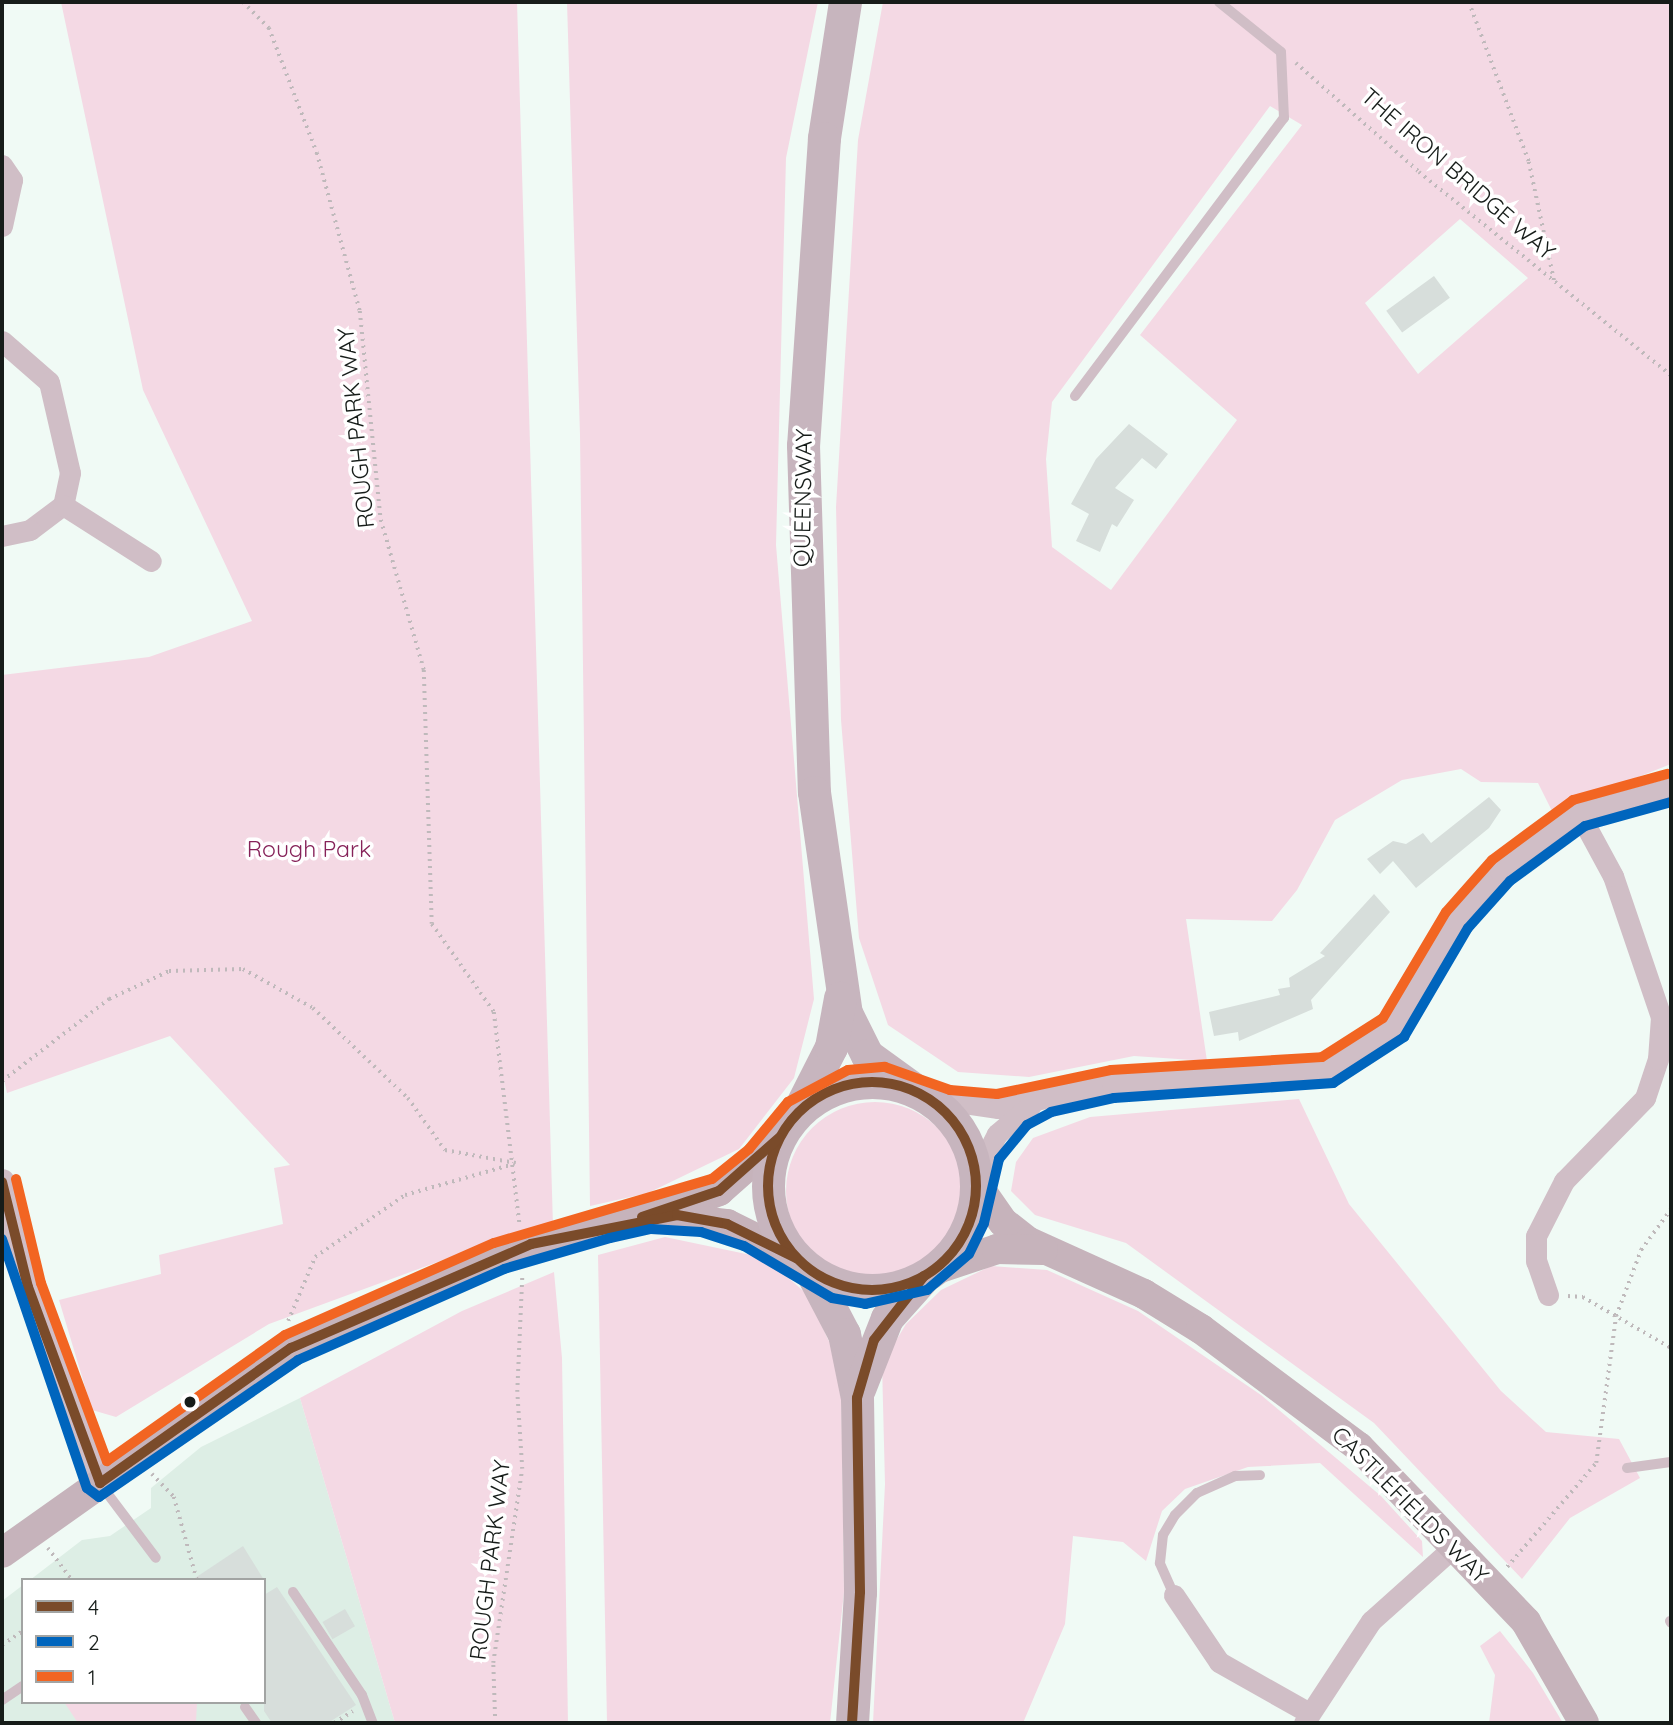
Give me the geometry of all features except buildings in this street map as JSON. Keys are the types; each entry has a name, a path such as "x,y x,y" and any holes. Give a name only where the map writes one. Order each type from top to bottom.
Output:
{"main road":[{"name":"QUEENSWAY","path":"845,2 808,309 802,562 814,792 841,995 867,1055 922,1094"},
{"name":"QUEENSWAY","path":"788,1125 831,1047 841,995"},
{"path":"2,1553 291,1348 499,1256 650,1215 719,1191 822,1094 852,1083 922,1094 969,1145 976,1180 967,1227 874,1340 857,1398"},
{"path":"788,1125 769,1168 768,1201 844,1334 857,1398 860,1592 852,1723"},
{"name":"CASTLEFIELDS WAY","path":"976,1180 1003,1222 1044,1250 1144,1294 1200,1329 1359,1447 1526,1622 1584,1723"},
{"path":"650,1215 727,1224 804,1264 867,1290 929,1273"},
{"name":"CASTLEFIELDS WAY","path":"929,1273 997,1249 1044,1250"}],"street":[{"path":"2,165 12,180 2,226"},
{"path":"2,341 48,382 70,473 64,505 30,530 2,536"},
{"path":"64,505 151,561"},
{"path":"922,1094 983,1108 1046,1099 1112,1084 1327,1071 1393,1028 1458,920 1500,871 1579,813 1671,788"},
{"path":"1548,1295 1536,1261 1536,1236 1550,1200 1645,1098 1658,1059 1661,1017 1661,974 1579,813"},
{"path":"976,1180 1007,1123 1046,1099"},
{"path":"2,1182 28,1287 100,1483"},
{"path":"1174,1595 1219,1662 1306,1718 1371,1621 1455,1546"}],"lane":[{"path":"1075,396 1284,118 1281,52 1219,2"},
{"path":"1627,1468 1671,1462"},
{"path":"1174,1595 1160,1563 1163,1535 1175,1515 1207,1488 1260,1475"},
{"path":"100,1483 156,1558"},
{"path":"293,1592 365,1703 373,1723"},
{"path":"2,1700 21,1687"},
{"path":"246,1707 256,1723"}],"path":[{"name":"ROUGH PARK WAY","path":"243,2 269,28 317,153 360,311 381,520 425,670 432,924 494,1012 517,1184"},
{"path":"1469,2 1529,162 1556,285"},
{"name":"THE IRON BRIDGE WAY","path":"1281,52 1556,285 1671,375"},
{"path":"2,1081 109,999 169,971 243,969 313,1008 408,1098 444,1150 516,1163"},
{"path":"291,1348 288,1316 315,1257 405,1195 516,1163"},
{"path":"1507,1567 1596,1463 1616,1316 1641,1250 1671,1209"},
{"name":"ROUGH PARK WAY","path":"495,1723 493,1663 522,1469 517,1392 522,1276"},
{"path":"1548,1295 1583,1297 1671,1348"},
{"path":"137,1457 174,1497 196,1578"},
{"path":"33,1530 70,1578"},
{"path":"2,1645 21,1632"},
{"path":"334,1723 365,1703"}],"shaded area":[{"path":"300,1398 395,1723 2,1723 2,1601 21,1587 21,1704 266,1704 266,1578 33,1578 82,1540 110,1536 151,1508 151,1488 201,1447"}],"green space":[{"name":"Rough Park","path":"61,2 517,2 553,1226 511,1235 269,1324 116,1417 92,1410 59,1300 161,1274 159,1255 283,1224 274,1168 290,1165 170,1036 7,1093 2,1070 2,675 149,657 252,621 143,390"},
{"path":"567,2 818,2 786,158 776,545 814,999 794,1078 739,1149 648,1193 590,1206 580,435"},
{"path":"883,2 1671,2 1671,764 1552,811 1538,783 1481,782 1461,769 1402,780 1335,820 1297,890 1272,921 1186,919 1207,1061 1134,1056 1029,1077 958,1072 888,1025 859,938 841,720 836,507 858,140","holes":["1270,106 1302,125 1140,335 1237,420 1111,590 1052,547 1046,459 1052,402","1460,219 1528,278 1418,374 1365,303"]},
{"path":"1299,1099 1349,1204 1501,1391 1546,1432 1619,1439 1640,1478 1570,1518 1522,1579 1374,1423 1126,1243 1035,1215 1011,1191 1016,1162 1033,1138 1090,1117"},
{"path":"875,1102 909,1109 938,1128 957,1157 964,1191 957,1225 938,1254 909,1273 875,1280 841,1273 812,1254 793,1225 786,1191 793,1157 812,1128 841,1109"},
{"path":"665,1237 765,1258 807,1294 841,1367 844,1592 830,1723 607,1723 598,1255"},
{"path":"991,1266 1047,1270 1138,1311 1261,1395 1381,1496 1422,1541 1423,1557 1320,1463 1248,1467 1185,1489 1162,1511 1146,1561 1123,1542 1073,1536 1065,1624 1023,1723 873,1723 885,1484 882,1364 906,1324 941,1290"},
{"path":"554,1272 562,1358 568,1723 395,1723 300,1398 462,1311"},
{"path":"1500,1631 1533,1673 1563,1723 1489,1723 1495,1675 1480,1646"},
{"path":"65,1704 197,1704 196,1722 78,1723"}],"transit line":[{"name":"1","path":"16,1179 41,1283 107,1461 285,1335 494,1243 712,1179 749,1149 788,1102 848,1070 885,1067 950,1090 997,1094 1111,1070 1322,1057 1383,1018 1446,912 1492,860 1573,800 1667,774"},
{"name":"2","path":"2,1239 87,1488 99,1497 298,1360 504,1269 610,1238 651,1229 701,1232 744,1246 832,1298 865,1304 927,1290 969,1254 984,1223 999,1159 1027,1125 1051,1112 1114,1098 1333,1083 1404,1037 1468,928 1510,881 1585,826 1671,802"},
{"name":"4","path":"872,1082 912,1090 945,1113 968,1146 976,1186 968,1226 945,1259 912,1282 872,1290 832,1282 799,1259 776,1226 768,1186 776,1146 799,1113 832,1090 872,1082"},
{"name":"4","path":"642,1217 719,1191 779,1138"},
{"name":"4","path":"2,1182 28,1287 100,1483"},
{"name":"4","path":"100,1483 291,1348 531,1244 677,1215 727,1224 796,1258"},
{"name":"4","path":"852,1723 860,1592 857,1398 874,1340 924,1276"}]}
